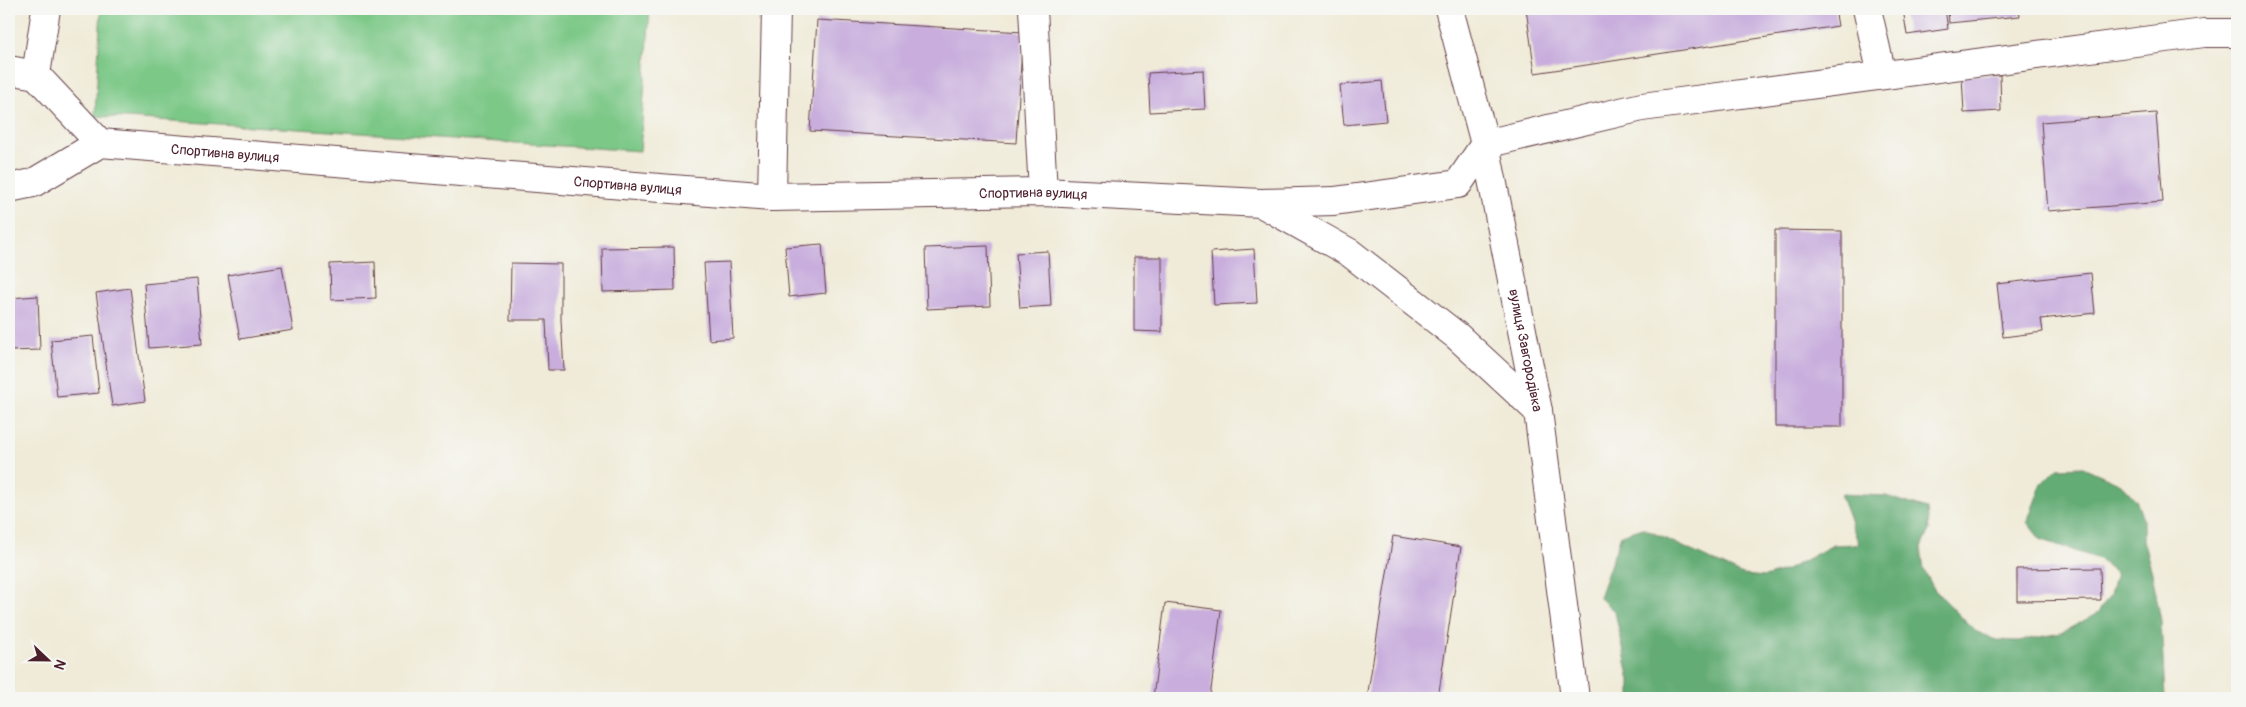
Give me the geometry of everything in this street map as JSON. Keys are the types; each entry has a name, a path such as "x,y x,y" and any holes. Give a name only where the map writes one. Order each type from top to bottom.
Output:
{"street":[{"path":"36,75 46,9"},
{"path":"772,197 776,9"},
{"path":"1033,9 1043,192"},
{"name":"вулиця Завгородівка","path":"1449,9 1485,144 1538,411 1575,698"},
{"path":"1867,9 1882,75"},
{"path":"1485,144 1642,107 2204,33 2237,33"},
{"path":"9,70 36,75 100,142 34,183 9,188"},
{"name":"Спортивна вулиця","path":"100,142 772,197 1043,192 1261,203 1334,200 1458,184 1485,144"},
{"path":"1261,203 1350,253 1457,336 1538,411"}],"green space":[{"path":"101,9 650,9 640,151 95,116"},
{"path":"2083,467 2121,484 2136,500 2143,519 2143,540 2152,573 2161,621 2165,698 1630,698 1630,680 1615,612 1599,597 1621,535 1643,528 1743,575 1765,577 1787,570 1833,545 1859,544 1840,494 1886,496 1927,509 1929,530 1921,548 1924,570 1934,589 1975,631 1996,640 2018,641 2061,633 2098,613 2110,595 2116,573 2099,559 2040,539 2027,522 2042,483 2057,468"}],"building":[{"path":"1526,9 1835,9 1838,26 1535,73"},
{"path":"1903,9 1945,9 1948,29 1907,35"},
{"path":"1948,9 2019,9 2020,16 1949,23"},
{"path":"817,20 1023,32 1016,143 810,131"},
{"path":"1203,70 1205,109 1150,112 1148,73"},
{"path":"2000,75 2001,111 1964,113 1962,76"},
{"path":"1382,81 1386,121 1344,125 1340,85"},
{"path":"2156,113 2163,202 2048,211 2041,122"},
{"path":"1775,230 1842,231 1842,427 1775,427"},
{"path":"822,244 826,293 789,297 785,247"},
{"path":"988,246 990,306 927,309 925,248"},
{"path":"674,247 675,290 603,292 602,248"},
{"path":"1254,249 1257,303 1214,305 1211,252"},
{"path":"1048,251 1051,306 1020,308 1016,253"},
{"path":"1134,257 1162,257 1162,332 1134,331"},
{"path":"375,262 376,298 331,300 330,264"},
{"path":"729,262 733,338 709,340 704,263"},
{"path":"511,263 561,264 561,320 564,370 548,370 546,320 510,320"},
{"path":"282,266 293,330 240,339 228,275"},
{"path":"2091,273 2095,313 2041,319 2043,332 2003,337 1997,284"},
{"path":"197,279 202,344 149,348 144,284"},
{"path":"130,288 145,401 112,406 96,293"},
{"path":"38,296 40,350 9,351 9,298"},
{"path":"93,336 99,393 57,397 51,340"},
{"path":"1393,536 1461,547 1438,698 1367,698"},
{"path":"2100,568 2101,600 2017,601 2017,569"},
{"path":"1165,603 1221,610 1210,698 1153,698"}]}
